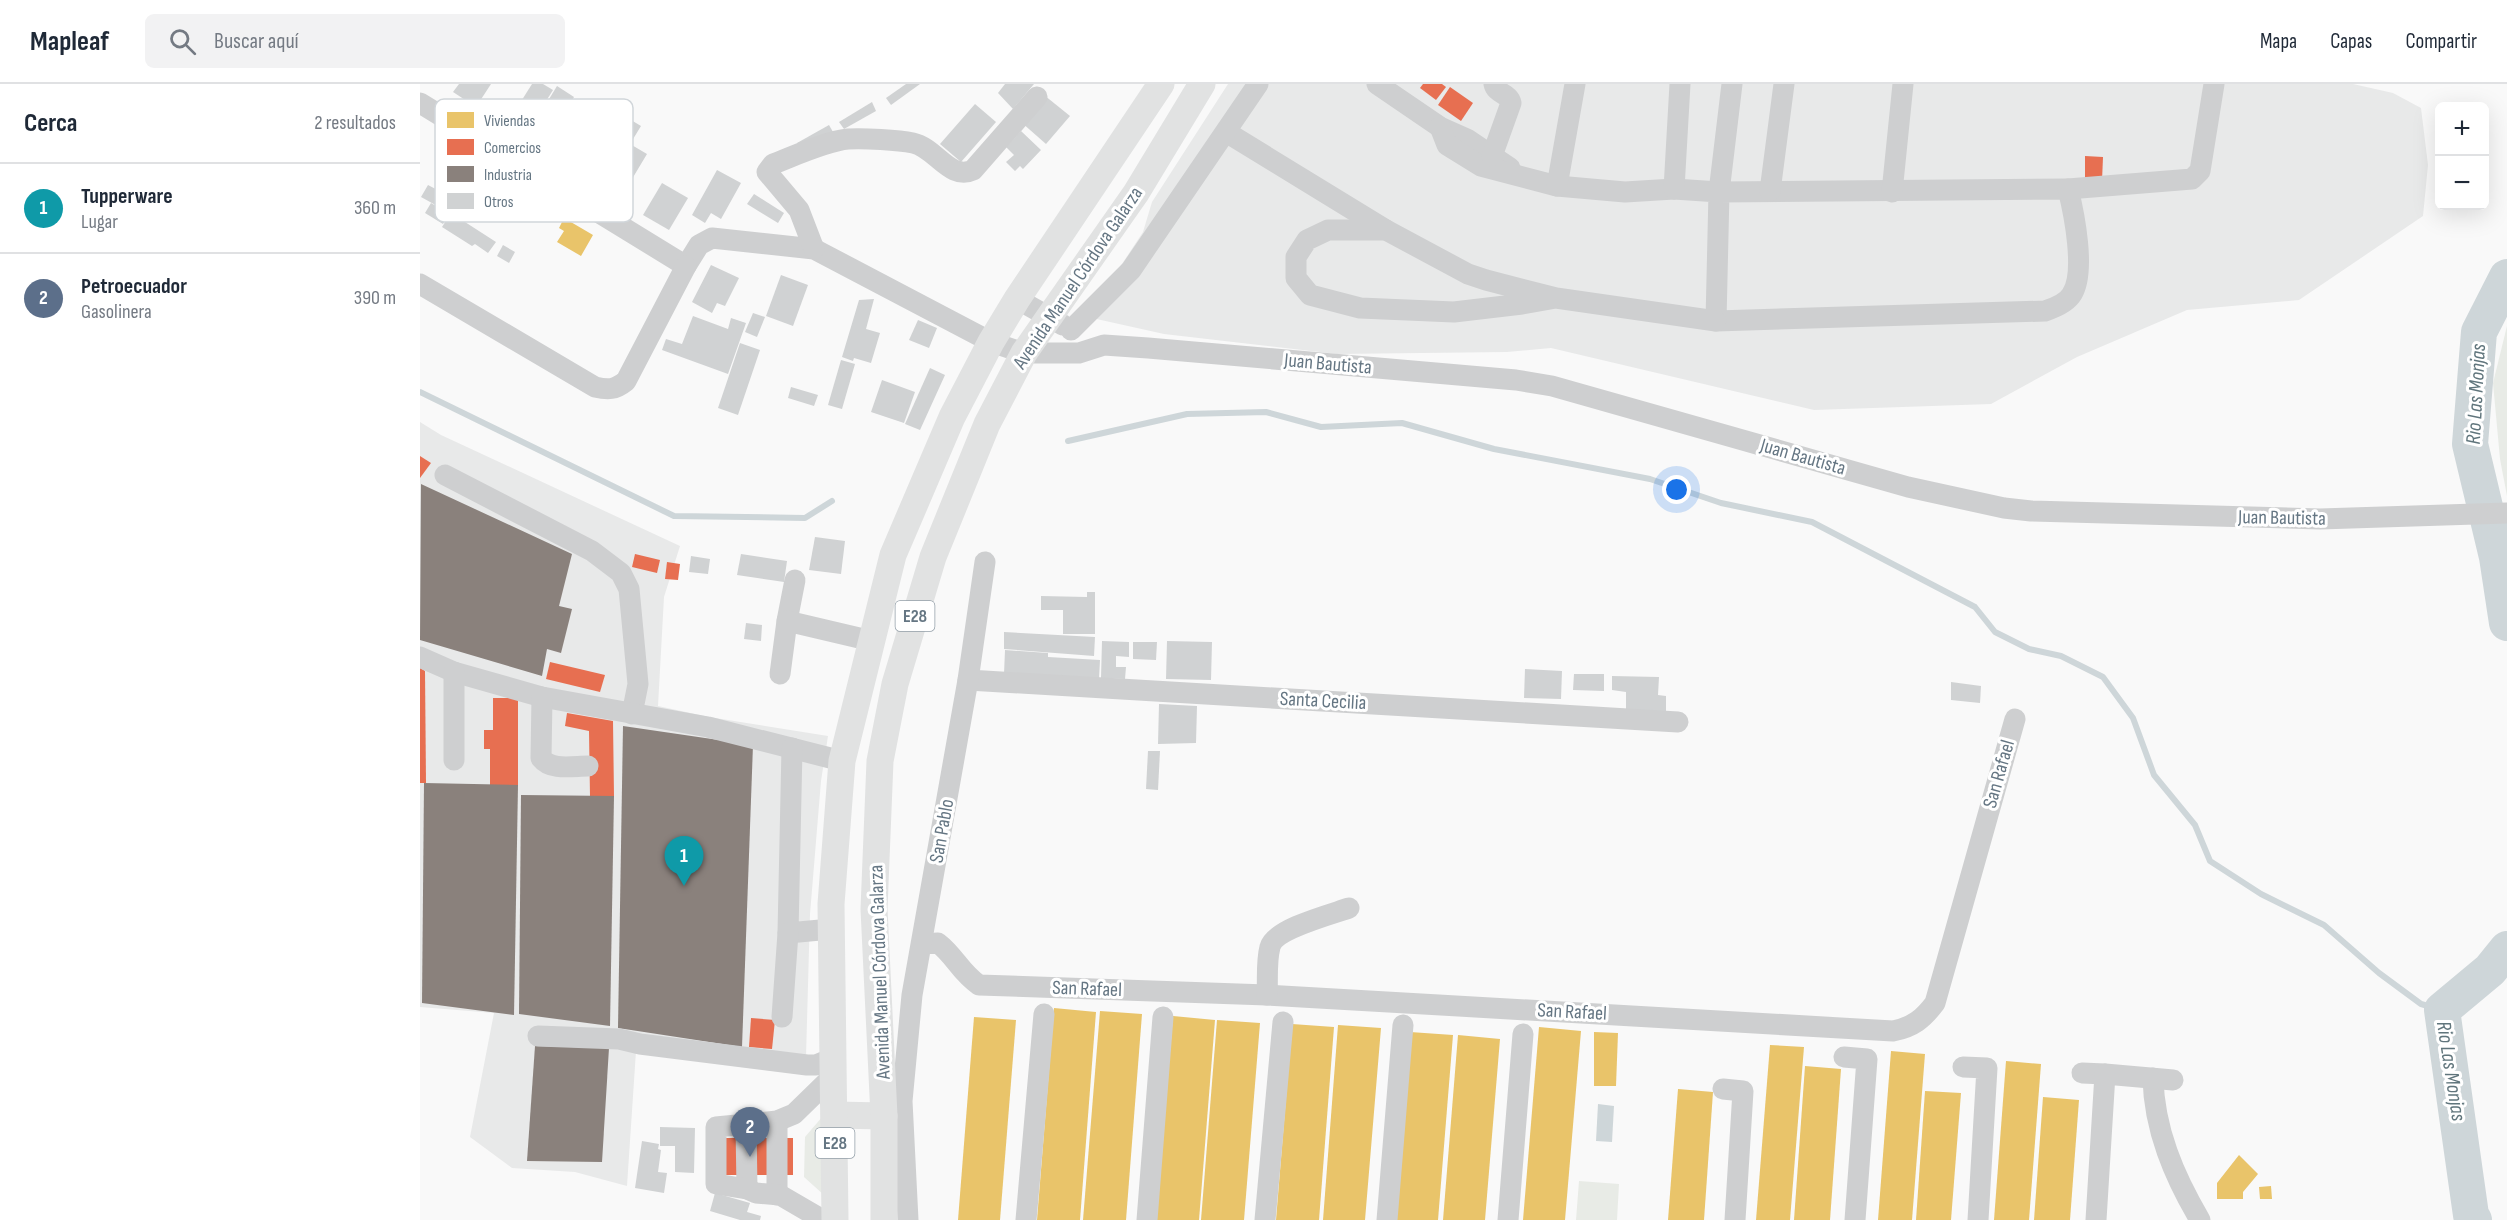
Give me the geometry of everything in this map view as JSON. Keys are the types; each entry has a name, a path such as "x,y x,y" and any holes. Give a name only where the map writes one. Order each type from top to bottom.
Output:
{"main road":[{"name":"Avenida Manuel Córdova Galarza","path":"835,1220 836,1115 833,1067 831,904 842,761 893,555 952,417 992,342 1017,299 1161,84"},
{"name":"Avenida Manuel Córdova Galarza","path":"884,1220 893,1108 874,909 880,761 895,684 933,556 987,424 1024,353 1060,323 1202,84"},
{"path":"836,1115 893,1108"}],"street":[{"path":"1060,323 1131,270 1258,84"},
{"path":"1377,84 1440,127 1467,139 1525,176"},
{"path":"1492,156 1511,103 1509,97 1497,90 1494,84"},
{"path":"1557,186 1575,84"},
{"path":"1674,189 1680,84"},
{"path":"1716,321 1719,192 1732,84"},
{"path":"1770,191 1784,84"},
{"path":"1892,192 1903,84"},
{"path":"1440,127 1447,145 1466,159 1492,170 1525,176 1557,186 1625,192 1674,189 1719,192 2068,189 2192,179 2197,176 2200,171 2214,84"},
{"path":"420,285 595,387 608,390 618,388 626,381 699,245 712,238 814,249 799,210 767,172 773,164 847,139 914,143 929,149 957,173 966,174 973,170 1037,97"},
{"path":"420,104 435,113"},
{"path":"1226,132 1386,230 1468,274 1556,298 1716,321 2045,311 2058,306 2072,296 2077,282 2076,220 2068,189"},
{"path":"614,222 686,266"},
{"path":"1386,230 1328,230 1307,240 1296,257 1296,278 1310,295 1360,308 1454,312 1556,298"},
{"name":"Juan Bautista","path":"814,249 992,342 1024,353 1079,352 1104,345 1516,380 1552,386 1908,487 2004,508 2055,513 2320,519 2507,513"},
{"name":"Juan Bautista","path":"1017,299 1104,345"},
{"path":"445,475 592,551 621,573 629,589 638,684 632,714"},
{"name":"San Pablo","path":"908,1220 893,1108 968,680 985,562"},
{"path":"780,675 795,580"},
{"path":"787,621 872,641"},
{"path":"420,657 454,672 542,697 708,727 842,761"},
{"path":"454,672 454,760"},
{"name":"Santa Cecilia","path":"968,680 1678,722"},
{"path":"542,697 541,758 545,764 554,766 588,766"},
{"name":"San Rafael","path":"922,944 938,942 950,952 962,972 979,985 1268,995 1893,1031 1908,1028 1923,1018 1935,1003 2015,719"},
{"path":"782,1017 788,933 792,748"},
{"path":"1268,995 1270,945 1276,938 1298,926 1349,908"},
{"path":"788,933 831,929"},
{"path":"1026,1220 1044,1014"},
{"path":"1147,1220 1162,1017"},
{"path":"1265,1220 1283,1022"},
{"path":"1387,1220 1403,1025"},
{"path":"1508,1220 1523,1034"},
{"path":"538,1036 619,1039 640,1044 833,1067"},
{"path":"1844,1057 1867,1059 1855,1220"},
{"path":"823,1220 777,1195 716,1184 716,1127 777,1121 794,1114 833,1067"},
{"path":"1963,1067 1987,1068 1978,1220"},
{"path":"2082,1073 2163,1079 2156,1118 2166,1152 2188,1203 2200,1220"},
{"path":"2096,1220 2105,1074"},
{"path":"1723,1089 1743,1091 1735,1220"},
{"path":"777,1121 777,1195"},
{"path":"746,1125 747,1189"}],"shaded area":[{"path":"1228,84 2353,84 2393,93 2421,108 2428,165 2423,216 2299,300 2187,310 2077,357 1991,404 1814,410 1551,348 1507,352 1337,354 1164,334 1074,314 1118,270 1143,232 1152,202"},
{"path":"2507,326 2507,496 2500,459 2493,383"},
{"path":"420,422 441,435 680,546 664,597 658,706 709,717 828,736 821,781 810,914 806,1057 636,1051 627,1186 575,1172 512,1168 470,1137 494,1013 420,1007"},
{"path":"1598,1104 1614,1106 1612,1142 1596,1141"},
{"path":"823,1116 824,1195 804,1177 805,1137"},
{"path":"1579,1181 1619,1184 1617,1220 1576,1220"}],"building: Viviendas":[{"path":"562,222 571,222 593,235 581,256 557,242 564,231 559,228"},
{"path":"1054,1008 1096,1012 1080,1220 1037,1220"},
{"path":"1100,1011 1142,1014 1126,1220 1083,1220"},
{"path":"1173,1016 1215,1020 1199,1220 1156,1220"},
{"path":"974,1017 1016,1020 1000,1220 958,1220"},
{"path":"1217,1020 1260,1023 1244,1220 1201,1220"},
{"path":"1292,1024 1334,1027 1319,1220 1276,1220"},
{"path":"1338,1025 1381,1028 1365,1220 1323,1220"},
{"path":"1539,1027 1581,1031 1565,1220 1523,1220"},
{"path":"1410,1032 1453,1035 1438,1220 1395,1220"},
{"path":"1594,1032 1618,1033 1616,1086 1594,1086"},
{"path":"1458,1035 1500,1039 1485,1220 1443,1220"},
{"path":"1770,1045 1804,1047 1790,1220 1756,1220"},
{"path":"1891,1051 1925,1054 1912,1220 1878,1220"},
{"path":"2006,1061 2041,1064 2029,1220 1994,1220"},
{"path":"1805,1066 1841,1069 1830,1220 1794,1220"},
{"path":"1678,1089 1713,1092 1704,1220 1668,1220"},
{"path":"1925,1091 1961,1093 1951,1220 1916,1220"},
{"path":"2043,1097 2079,1100 2070,1220 2034,1220"},
{"path":"2239,1155 2258,1174 2243,1192 2243,1199 2217,1199 2217,1183"},
{"path":"2271,1186 2272,1199 2260,1199 2259,1187"}],"building: Comercios":[{"path":"1423,84 1442,84 1446,87 1436,100 1420,88"},
{"path":"1450,87 1473,103 1461,121 1438,105"},
{"path":"2085,156 2103,157 2102,181 2085,180"},
{"path":"420,456 431,463 420,478"},
{"path":"635,554 660,560 657,573 632,567"},
{"path":"667,562 680,564 678,580 665,579"},
{"path":"550,662 605,675 600,692 546,679"},
{"path":"420,668 425,671 426,783 420,783"},
{"path":"493,698 518,698 518,785 490,785 490,749 484,749 484,730 493,730"},
{"path":"567,713 613,721 614,796 590,796 589,731 565,726"},
{"path":"751,1018 775,1020 772,1049 749,1047"},
{"path":"708,1138 793,1138 793,1175 708,1175"}],"building: Industria":[{"path":"421,484 572,554 559,606 572,609 561,653 547,649 542,676 420,640"},
{"path":"623,726 753,745 742,1047 618,1028"},
{"path":"424,783 518,785 514,1015 422,1003"},
{"path":"521,795 614,796 610,1026 519,1014"},
{"path":"535,1046 609,1048 602,1162 527,1161"}],"building: Otros":[{"path":"459,84 491,84 481,99 464,99 453,92"},
{"path":"532,84 543,84 553,90 547,99 523,99"},
{"path":"906,84 920,84 891,105 886,98"},
{"path":"1005,84 1034,84 1013,109 998,93"},
{"path":"557,86 574,97 573,99 549,99"},
{"path":"1044,95 1070,116 1046,144 1021,122"},
{"path":"872,102 876,111 844,129 839,122"},
{"path":"975,104 996,122 961,162 940,144"},
{"path":"633,121 641,126 633,139"},
{"path":"829,125 833,132 800,150 797,143"},
{"path":"1021,131 1041,150 1023,169 1020,166 1015,171 1006,162 1014,155 1006,147"},
{"path":"633,146 647,154 633,177"},
{"path":"717,170 741,183 721,219 711,213 705,223 692,215"},
{"path":"662,183 688,198 669,230 643,215"},
{"path":"428,185 435,189 435,205 421,197"},
{"path":"754,194 784,213 778,223 747,204"},
{"path":"431,203 435,205 435,219 425,213"},
{"path":"445,222 465,222 496,242 488,253 442,227"},
{"path":"503,245 515,252 509,263 497,256"},
{"path":"711,265 739,278 725,306 717,303 712,313 692,302"},
{"path":"781,275 808,285 793,326 766,316"},
{"path":"874,299 866,329 880,333 871,363 842,357 859,300"},
{"path":"753,313 765,317 757,337 745,332"},
{"path":"693,316 728,329 731,318 746,323 728,374 662,350 666,339 682,344"},
{"path":"918,320 937,328 929,348 909,340"},
{"path":"740,343 760,350 738,415 718,408"},
{"path":"841,360 855,364 842,409 828,405"},
{"path":"930,368 945,375 920,430 905,424"},
{"path":"882,380 915,392 904,423 871,412"},
{"path":"791,387 818,395 814,406 788,398"},
{"path":"815,537 845,541 841,574 809,570"},
{"path":"741,554 787,561 784,582 737,575"},
{"path":"691,556 710,559 708,574 689,572"},
{"path":"1087,592 1095,592 1095,634 1063,634 1063,610 1041,610 1041,596 1087,597"},
{"path":"746,623 762,625 761,641 744,639"},
{"path":"1004,632 1095,637 1094,656 1004,649"},
{"path":"1102,641 1129,642 1129,657 1116,656 1116,667 1126,667 1125,679 1101,678"},
{"path":"1167,641 1212,642 1211,680 1166,679"},
{"path":"1133,642 1157,642 1156,660 1133,659"},
{"path":"1005,650 1048,653 1048,657 1100,660 1099,679 1004,674"},
{"path":"1525,669 1562,671 1561,699 1524,698"},
{"path":"1574,674 1604,674 1604,691 1573,690"},
{"path":"1612,676 1659,677 1658,695 1666,696 1666,715 1626,713 1626,692 1612,690"},
{"path":"1951,682 1981,686 1980,703 1951,700"},
{"path":"1159,704 1197,706 1196,743 1158,744"},
{"path":"1148,751 1160,751 1158,790 1146,789"},
{"path":"660,1127 695,1128 694,1173 675,1172 675,1146 660,1146"},
{"path":"642,1141 659,1144 658,1149 661,1150 658,1172 667,1173 664,1193 635,1188"},
{"path":"715,1193 750,1203 747,1212 761,1216 760,1220 740,1220 710,1211"}],"waterway":[{"name":"Rio Las Monjas","path":"2507,277 2479,332 2470,444 2497,557 2507,623"},
{"path":"420,392 674,516 805,518 832,501"},
{"path":"1068,441 1187,414 1266,412 1321,427 1402,423 1494,449 1650,479 1721,503 1812,522 1975,607 1995,632 2029,649 2061,656 2103,677 2133,718 2154,775 2195,825 2210,861 2261,894 2324,925 2379,973 2421,1004 2442,1010"},
{"path":"2497,557 2507,556"},
{"name":"Rio Las Monjas","path":"2474,1220 2471,1215 2442,1010 2490,970 2507,949"}],"place":[{"name":"Tupperware","path":"684,886"},
{"name":"Petroecuador","path":"750,1157"}]}
